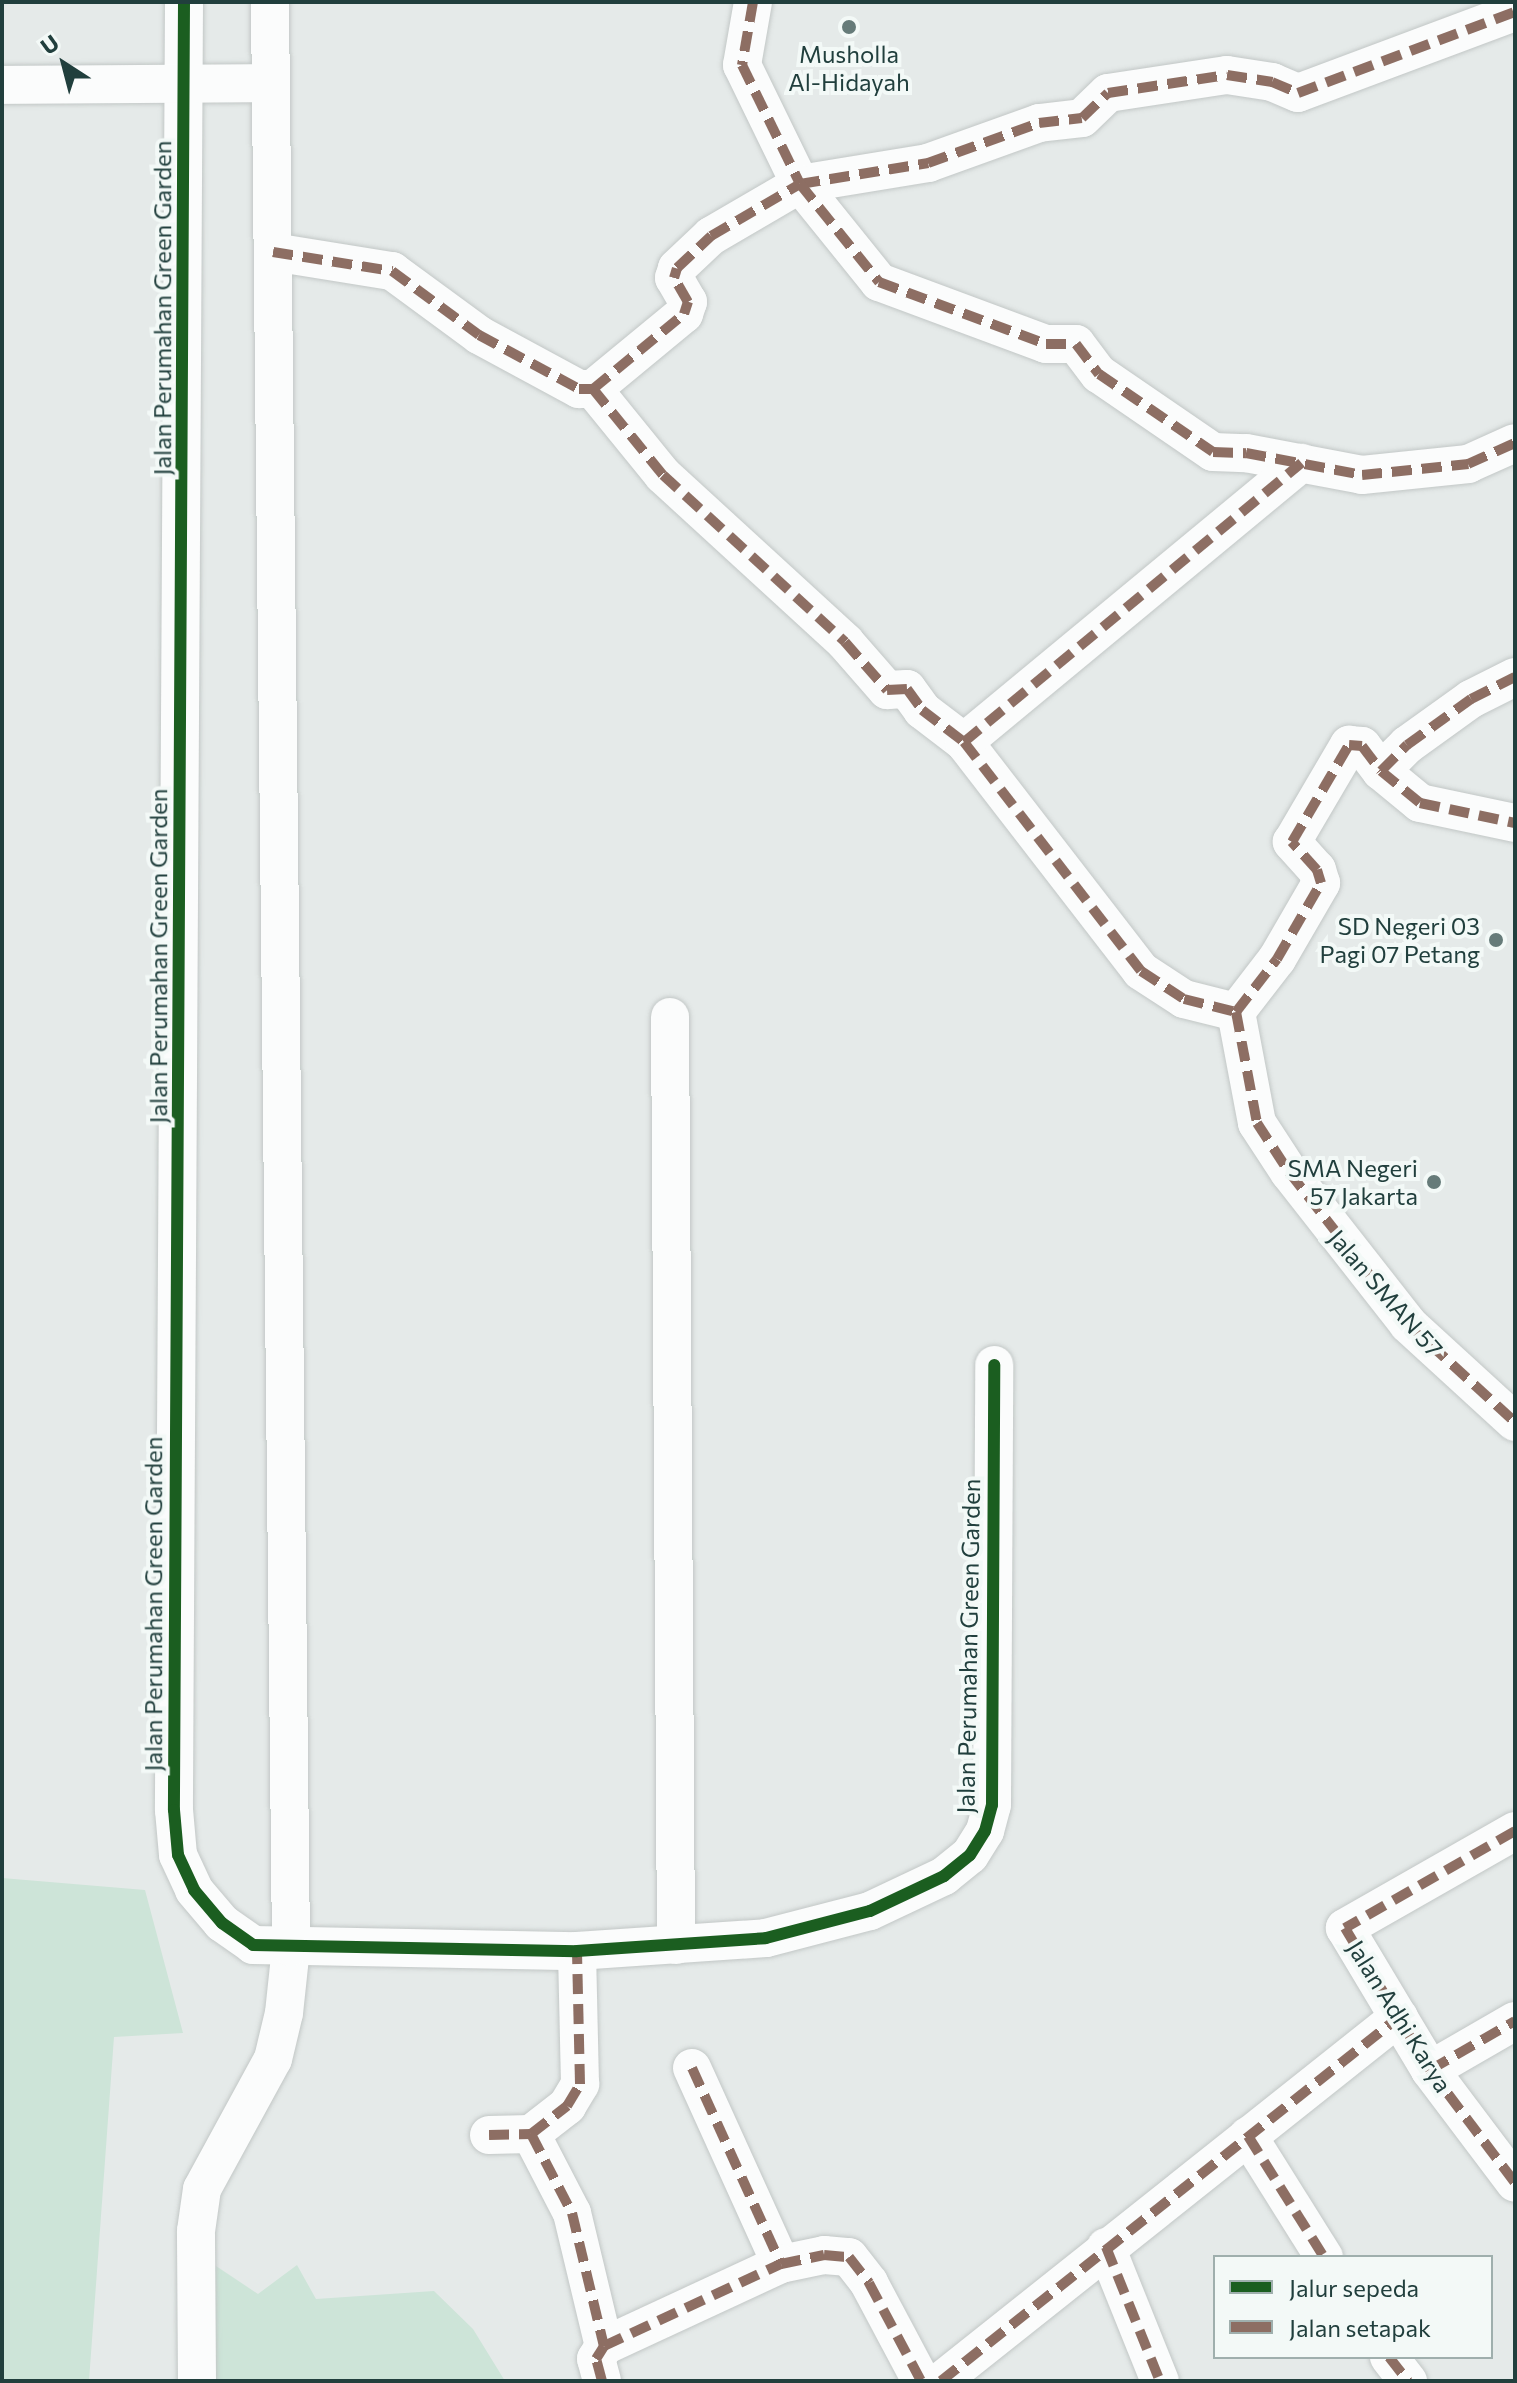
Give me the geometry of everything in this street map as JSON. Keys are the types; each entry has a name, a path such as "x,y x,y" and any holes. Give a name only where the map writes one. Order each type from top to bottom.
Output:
{"street":[{"name":"Jalan Perumahan Green Garden","path":"184,2 174,1810 178,1855 194,1890 222,1923 253,1945 577,1951 766,1938 870,1911 944,1876 970,1855 985,1831 992,1805 994,1365"},
{"path":"197,2381 196,2231 202,2189 273,2059 284,2013 291,1947 270,2"},
{"path":"753,2 742,65 800,184 879,282 1046,344 1076,344 1099,374 1213,452 1301,463 1362,475 1468,464 1515,443"},
{"path":"273,252 392,271 479,335 579,389 593,389 684,314 688,302 674,278 677,268 711,236 800,184 928,163 1039,123 1082,118 1108,93 1227,75 1272,82 1298,93 1515,12"},
{"path":"2,85 271,83"},
{"path":"593,389 663,475 845,642 887,690 907,689 922,710 964,742 1141,971 1184,999 1236,1012 1277,959 1321,883 1317,870 1292,847 1293,836 1349,745 1362,746 1381,771 1420,803 1515,823"},
{"path":"964,742 1301,463"},
{"path":"1381,771 1471,699 1515,677"},
{"name":"Jalan SMAN 57","path":"1236,1012 1257,1123 1289,1172 1408,1324 1515,1422"},
{"path":"670,1017 676,1945"},
{"name":"Jalan Adhi Karya","path":"1515,1831 1345,1928 1430,2070 1515,2183"},
{"path":"489,2135 531,2134 567,2106 580,2084 577,1951"},
{"path":"941,2381 1399,2017"},
{"path":"1430,2070 1515,2021"},
{"path":"692,2068 781,2264"},
{"path":"531,2134 572,2213 603,2364 781,2264 824,2255 849,2257 869,2283 921,2381"},
{"path":"1248,2136 1323,2255"},
{"path":"1106,2247 1160,2381"},
{"path":"1391,2359 1408,2381"}],"green space":[{"path":"2,1878 145,1890 183,2033 114,2037 89,2381 2,2381"},
{"path":"210,2262 258,2294 297,2265 316,2299 434,2291 473,2329 505,2381 213,2381"}],"marked path":[{"path":"753,2 742,65 800,184 928,163 1039,123 1082,118 1108,93 1227,75 1272,82 1298,93 1515,12"},
{"path":"593,389 684,314 688,302 674,278 677,268 711,236 800,184 879,282 1046,344 1076,344 1099,374 1213,452 1246,453 1362,475 1468,464 1515,443"},
{"path":"273,252 392,271 479,335 579,389 593,389 663,475 845,642 887,690 907,689 922,710 964,742 1141,971 1184,999 1236,1012"},
{"path":"964,742 1301,463"},
{"path":"1381,771 1407,745 1471,699 1515,677"},
{"path":"1236,1012 1277,959 1321,883 1317,870 1292,842 1349,745 1362,746 1381,771 1420,803 1515,823"},
{"path":"1236,1012 1257,1123 1289,1172 1408,1324 1515,1422"},
{"path":"1515,1831 1345,1928 1430,2070 1515,2183"},
{"path":"489,2135 531,2134 567,2106 580,2084 577,1951"},
{"path":"941,2381 1399,2017"},
{"path":"1430,2070 1515,2021"},
{"path":"692,2068 781,2264 824,2255 849,2257 869,2283 921,2381"},
{"path":"531,2134 572,2213 604,2346"},
{"path":"1248,2136 1323,2255"},
{"path":"1106,2247 1160,2381"},
{"path":"602,2381 596,2359 604,2346 781,2264"},
{"path":"1391,2359 1408,2381"}],"cycle path":[{"path":"184,2 174,1810 178,1855 194,1890 222,1923 253,1945 577,1951 766,1938 870,1911 944,1876 970,1855 985,1831 992,1805 994,1365"}],"place":[{"name":"Musholla Al-Hidayah","path":"849,27"},
{"name":"SD Negeri 03 Pagi 07 Petang","path":"1496,940"},
{"name":"SMA Negeri 57 Jakarta","path":"1434,1182"}]}
